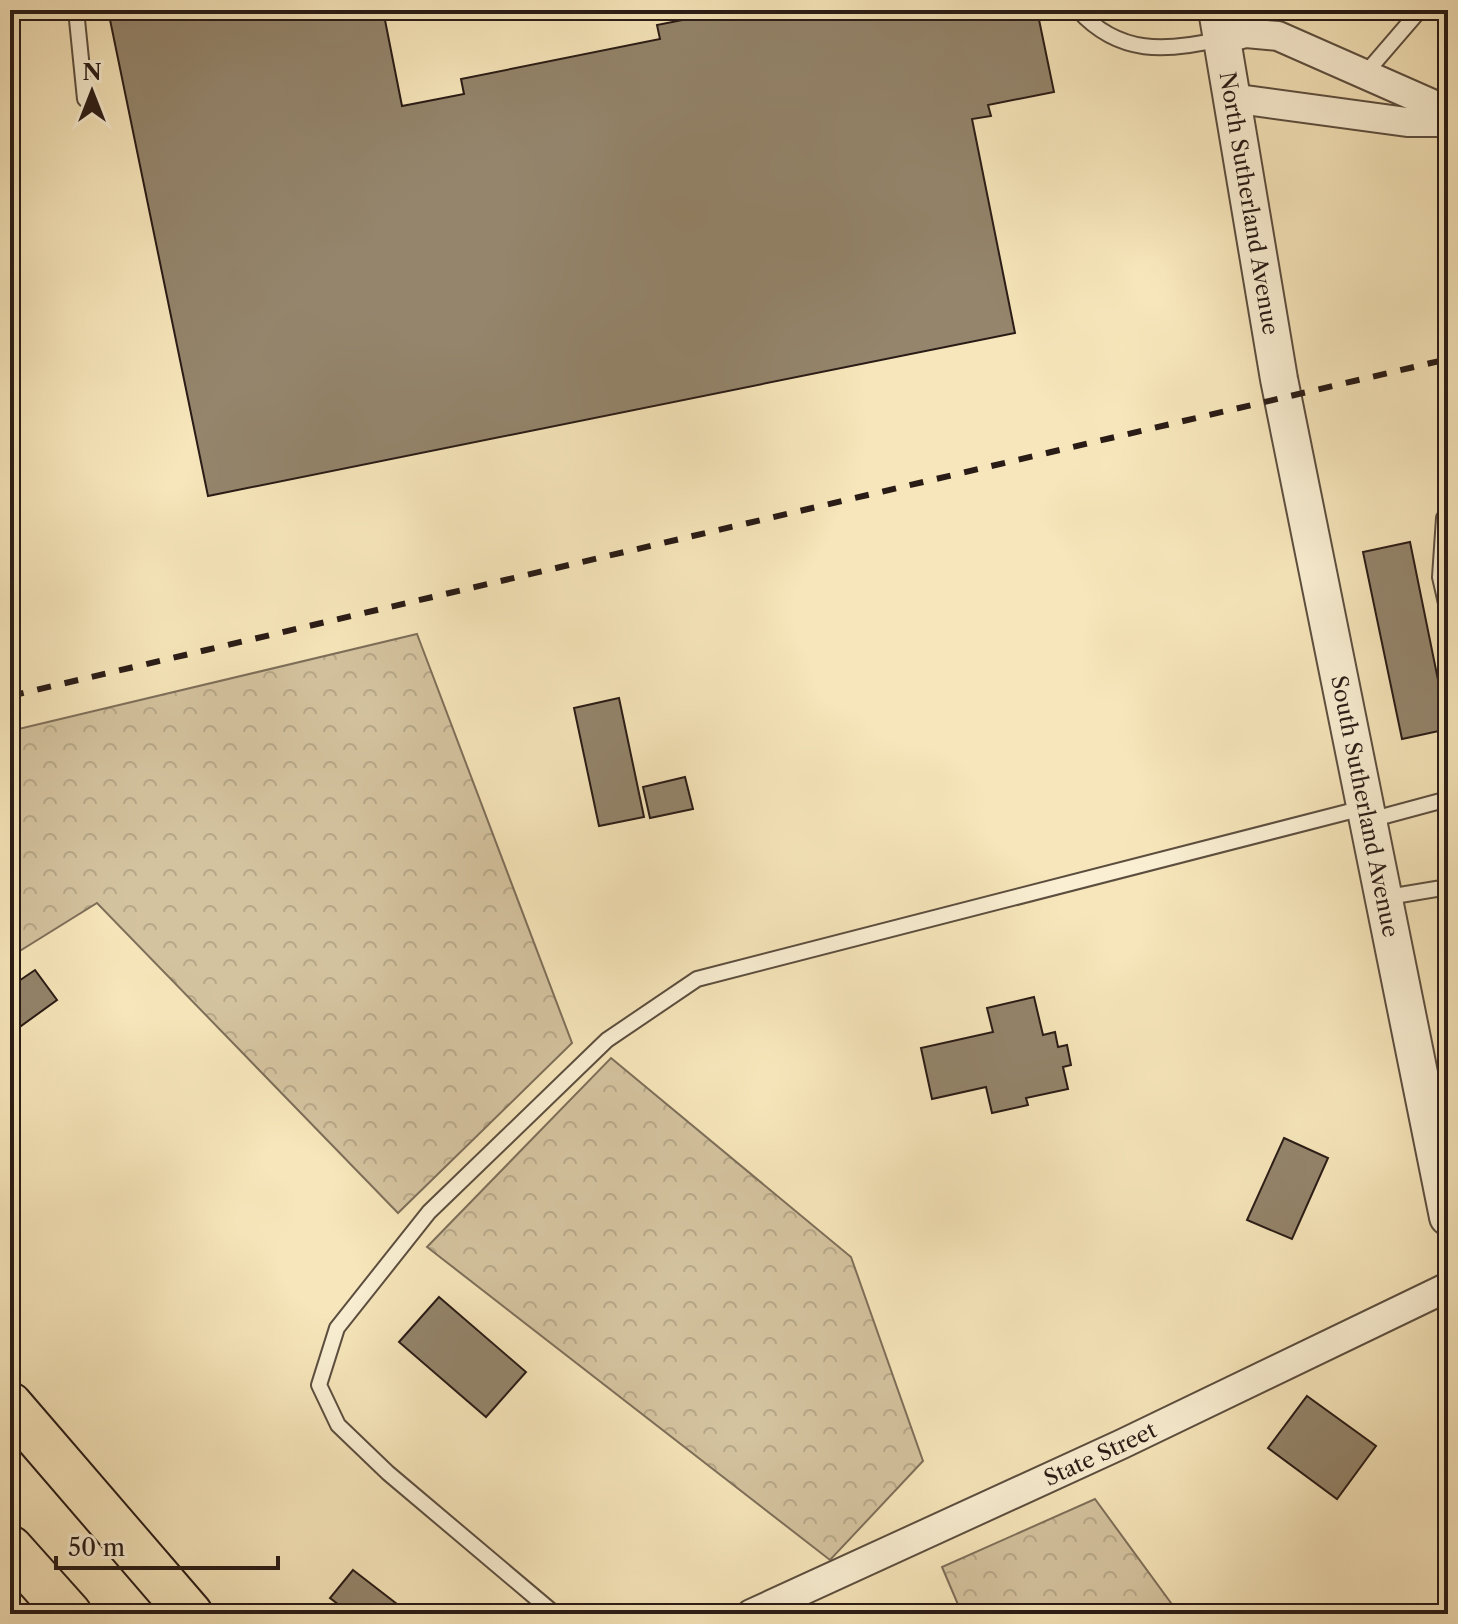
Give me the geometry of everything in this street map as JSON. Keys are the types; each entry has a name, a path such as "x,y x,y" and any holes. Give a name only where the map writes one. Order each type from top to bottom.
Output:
{"highway":[{"path":"10,1405 190,1614"},
{"path":"10,1548 69,1614"}],"street":[{"path":"1219,24 1246,33 1278,36 1448,111"},
{"name":"North Sutherland Avenue","path":"1219,24 1279,379 1285,397"},
{"path":"1231,98 1407,122 1448,122"},
{"name":"South Sutherland Avenue","path":"1285,397 1364,815 1448,1217"},
{"name":"State Street","path":"751,1614 1122,1444 1448,1287"}],"lane":[{"path":"76,10 85,99"},
{"path":"1078,10 1091,24 1110,36 1145,48 1179,49 1219,24"},
{"path":"1364,75 1420,10"},
{"path":"1448,515 1444,518 1440,577 1448,612"},
{"path":"555,1614 388,1473 338,1425 319,1385 337,1328 429,1212 607,1040 697,979 1364,815 1448,799"},
{"path":"1382,898 1448,887"}],"green space":[{"path":"417,634 572,1043 398,1213 97,903 10,957 10,731"},
{"path":"611,1058 851,1257 923,1461 830,1560 427,1247"},
{"path":"1095,1499 1179,1614 962,1614 942,1567"}],"building":[{"path":"108,10 383,10 402,106 464,94 461,79 660,39 657,25 733,10 1037,10 1054,92 988,105 991,116 972,119 1015,333 208,496"},
{"path":"1410,542 1448,729 1402,739 1363,552"},
{"path":"619,698 644,817 599,826 574,708"},
{"path":"685,777 693,809 650,818 643,787"},
{"path":"35,970 57,1000 10,1034 10,987"},
{"path":"1034,997 1043,1035 1055,1032 1058,1047 1067,1045 1071,1065 1063,1067 1068,1089 1026,1098 1028,1105 992,1113 986,1087 932,1099 921,1048 993,1032 987,1008"},
{"path":"1284,1138 1328,1158 1292,1239 1247,1220"},
{"path":"439,1297 526,1372 486,1417 399,1342"},
{"path":"1307,1396 1376,1446 1337,1499 1268,1448"},
{"path":"353,1570 406,1611 404,1614 351,1614 330,1598"}],"railway":[{"path":"10,696 1448,359"}]}
